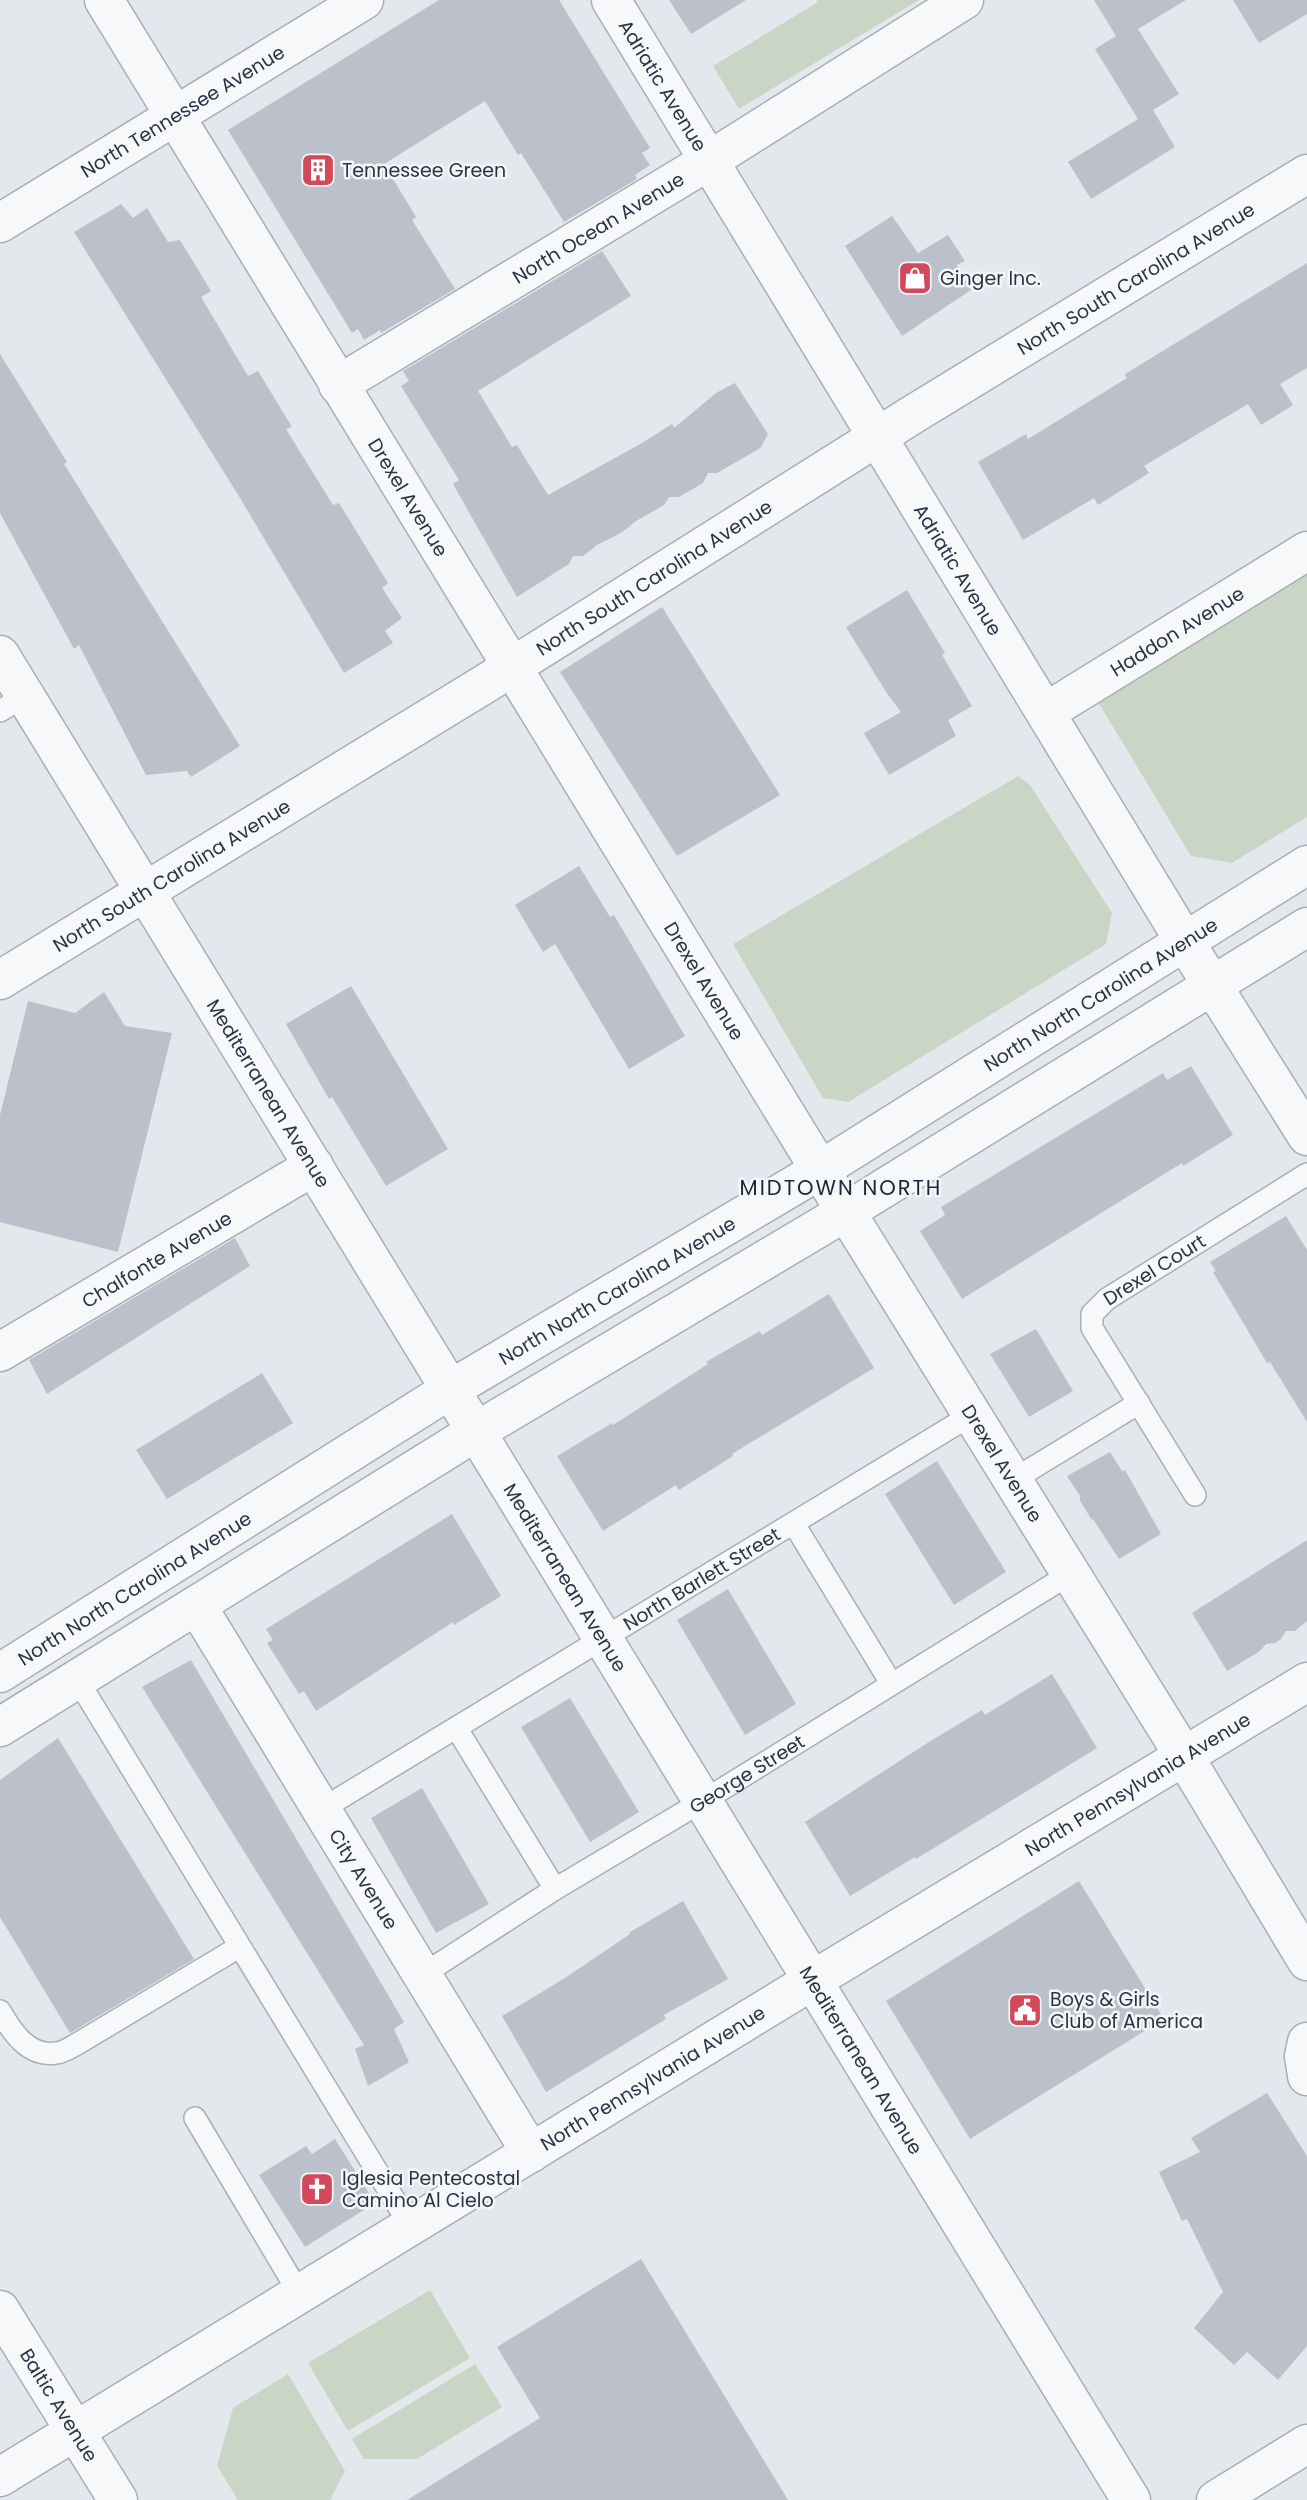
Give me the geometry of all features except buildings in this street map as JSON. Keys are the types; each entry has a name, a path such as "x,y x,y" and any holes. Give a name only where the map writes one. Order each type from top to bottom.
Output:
{"street":[{"name":"Drexel Avenue","path":"104,0 820,1170 1184,1756 1307,1961"},
{"name":"North Tennessee Avenue","path":"0,223 364,0"},
{"name":"Adriatic Avenue","path":"611,0 1185,942 1307,1136"},
{"name":"North Ocean Avenue","path":"338,385 709,160 964,0"},
{"name":"North South Carolina Avenue","path":"0,980 1307,174"},
{"name":"Haddon Avenue","path":"1046,712 1307,551"},
{"name":"Mediterranean Avenue","path":"0,655 13,703 144,891 1131,2500"},
{"name":"North North Carolina Avenue","path":"0,1674 451,1389 820,1170 1307,865"},
{"path":"0,1727 477,1431 847,1211 1307,927"},
{"name":"Chalfonte Avenue","path":"0,1352 314,1166"},
{"name":"City Avenue","path":"197,1606 531,2153"},
{"name":"North Pennsylvania Avenue","path":"0,2477 813,1980 1307,1682"},
{"path":"1307,2042 1304,2056 1307,2076"},
{"name":"Baltic Avenue","path":"0,2310 118,2500"},
{"path":"1216,2500 1307,2444"}],"lane":[{"name":"Drexel Court","path":"1195,1495 1092,1328 1093,1314 1107,1299 1307,1174"},
{"path":"1013,1480 1139,1403"},
{"name":"North Barlett Street","path":"322,1809 973,1414"},
{"path":"794,1524 891,1683"},
{"name":"George Street","path":"422,1975 555,1889 703,1801 1070,1574"},
{"path":"77,1679 411,2227"},
{"path":"457,1729 555,1889"},
{"path":"0,2011 16,2037 34,2051 57,2053 77,2044 239,1947"},
{"path":"195,2118 299,2293"}],"green space":[{"path":"817,0 919,0 739,109 713,66 818,2"},
{"path":"1307,568 1307,817 1232,863 1191,856 1095,697"},
{"path":"1018,776 1030,785 1112,913 1106,944 848,1102 823,1098 733,944"},
{"path":"430,2290 470,2358 348,2431 308,2363"},
{"path":"475,2364 502,2407 417,2459 364,2459 352,2439"},
{"path":"288,2374 345,2471 330,2500 238,2500 217,2466 233,2408"}],"place":[{"name":"Tennessee Green","path":"318,170"},
{"name":"Ginger Inc.","path":"915,278"},
{"name":"Boys & Girls Club of America","path":"1025,2010"},
{"name":"Iglesia Pentecostal Camino Al Cielo","path":"317,2189"}],"district":[{"name":"MIDTOWN NORTH","path":"841,1187"}]}
